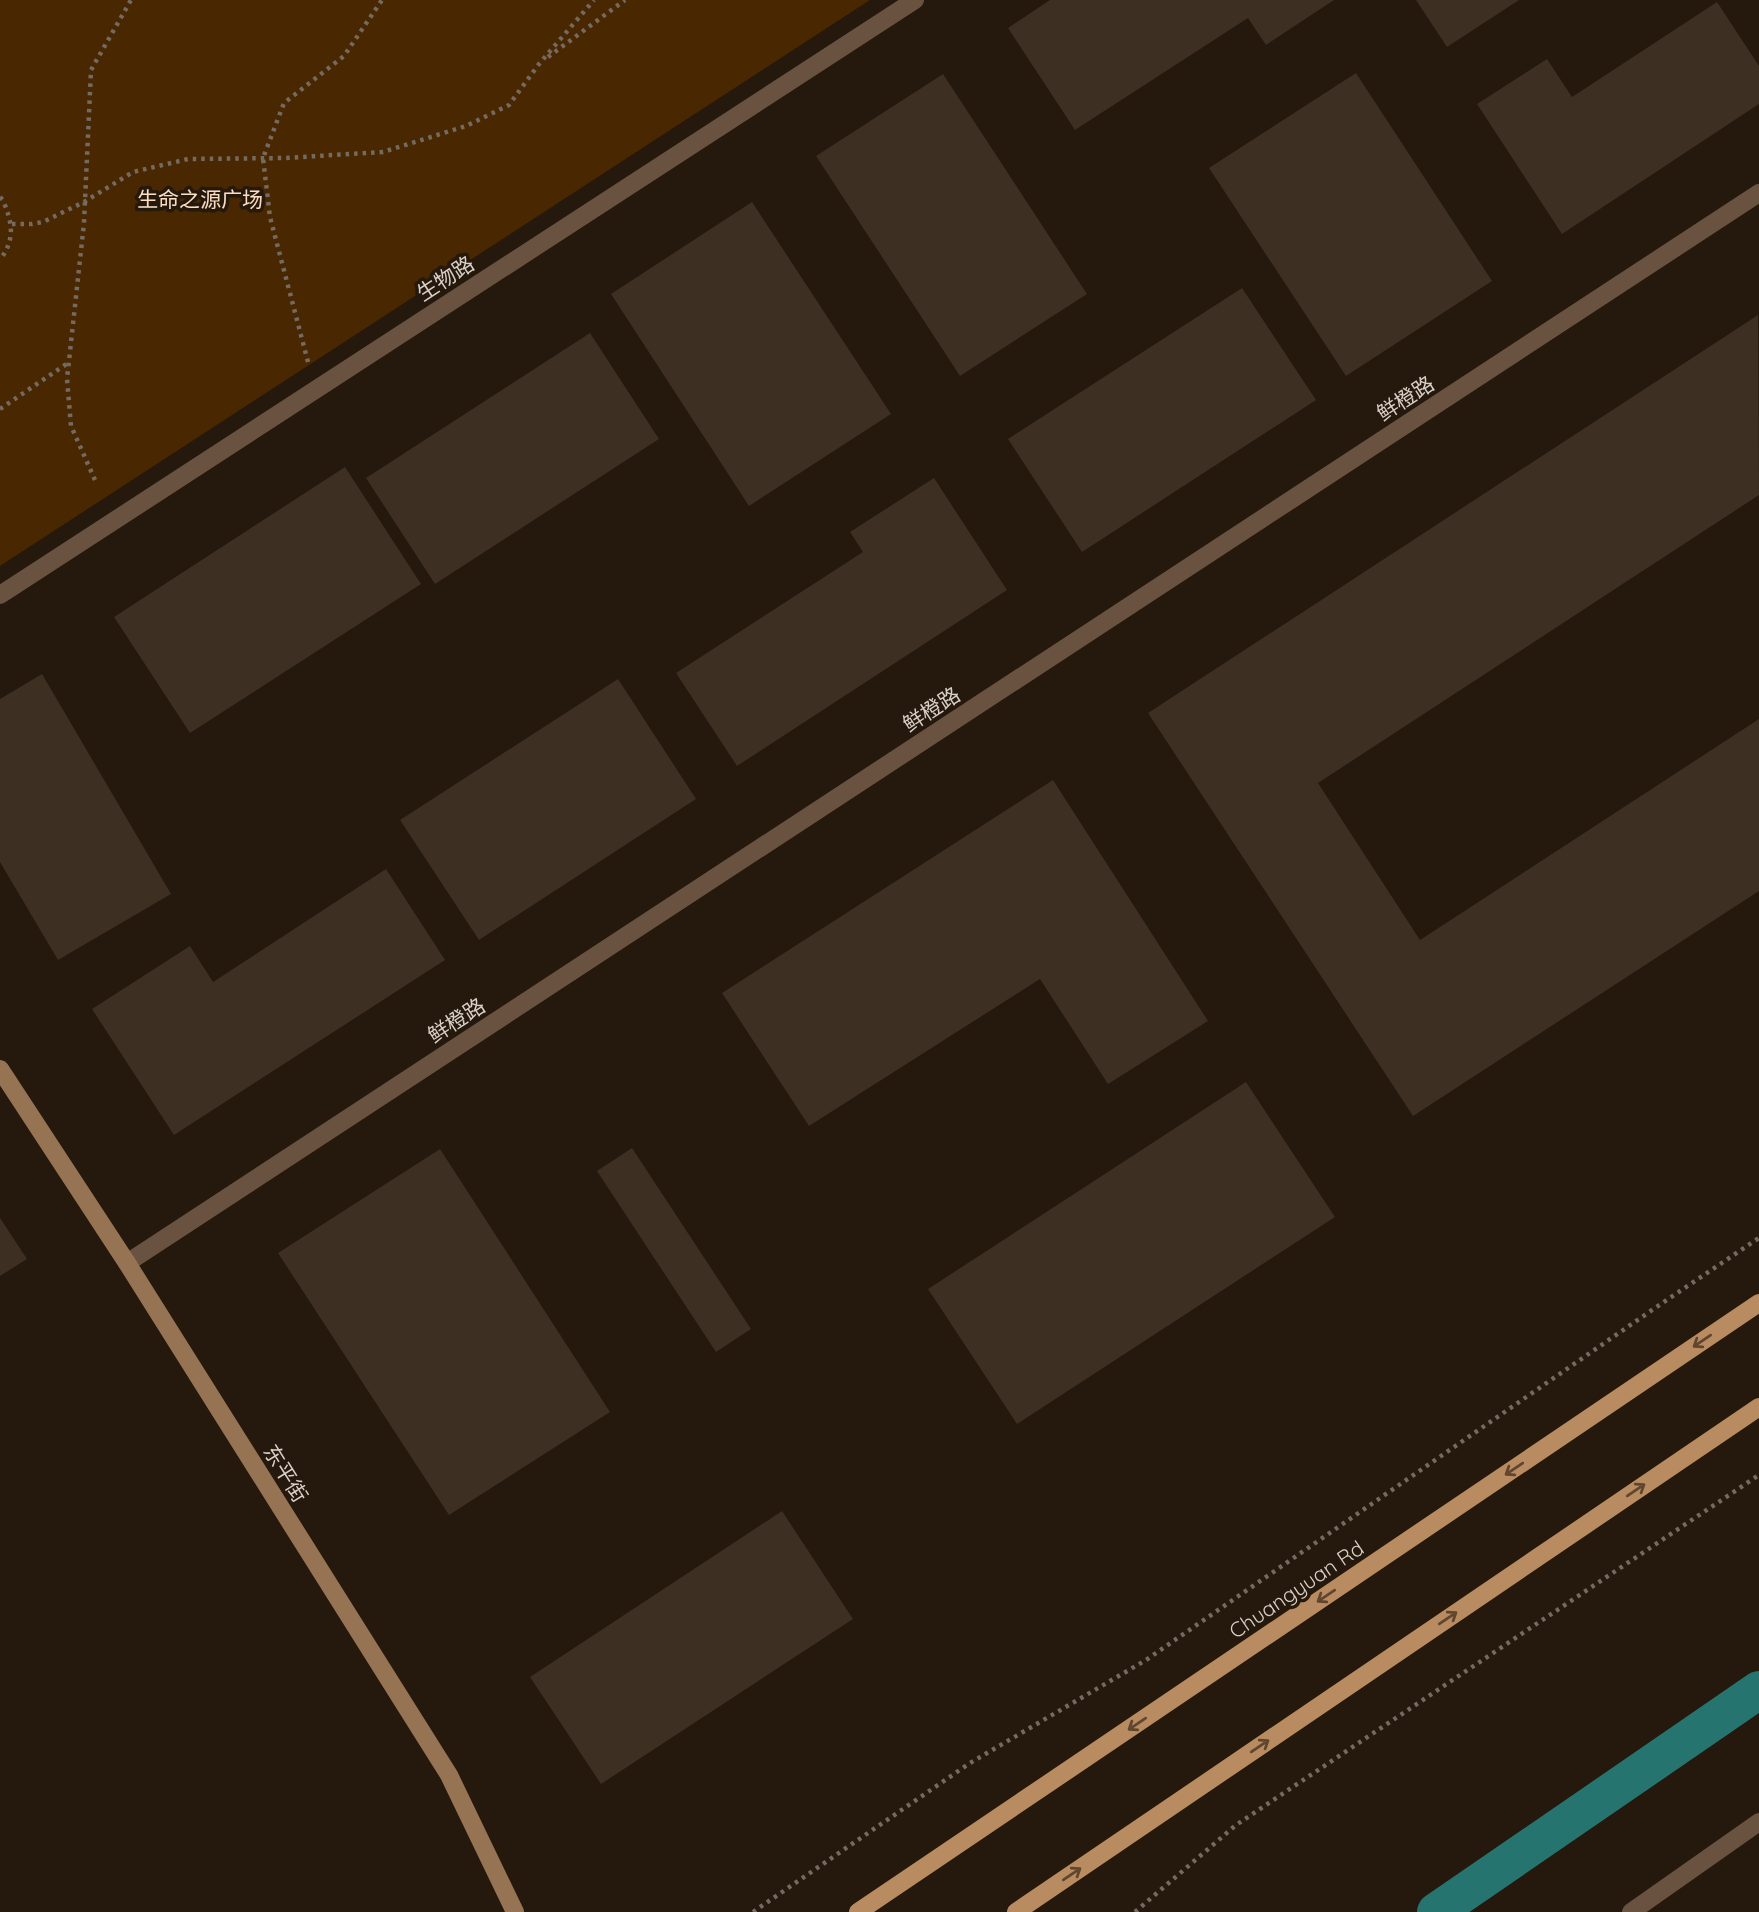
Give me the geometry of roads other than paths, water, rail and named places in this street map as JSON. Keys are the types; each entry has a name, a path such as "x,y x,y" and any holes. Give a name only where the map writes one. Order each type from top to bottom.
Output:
{"main road":[{"name":"Chuangyuan Rd","path":"859,1912 1759,1303"},
{"path":"1016,1912 1759,1407"}],"street":[{"name":"生物路","path":"0,595 915,0"},
{"name":"鲜橙路","path":"127,1263 1759,193"},
{"name":"东平街","path":"0,1069 127,1263 449,1775 515,1912"},
{"path":"1631,1912 1759,1822"}],"waterway":[{"path":"1436,1912 1759,1690"}],"park label":[{"name":"生命之源广场","path":"200,199"}]}
